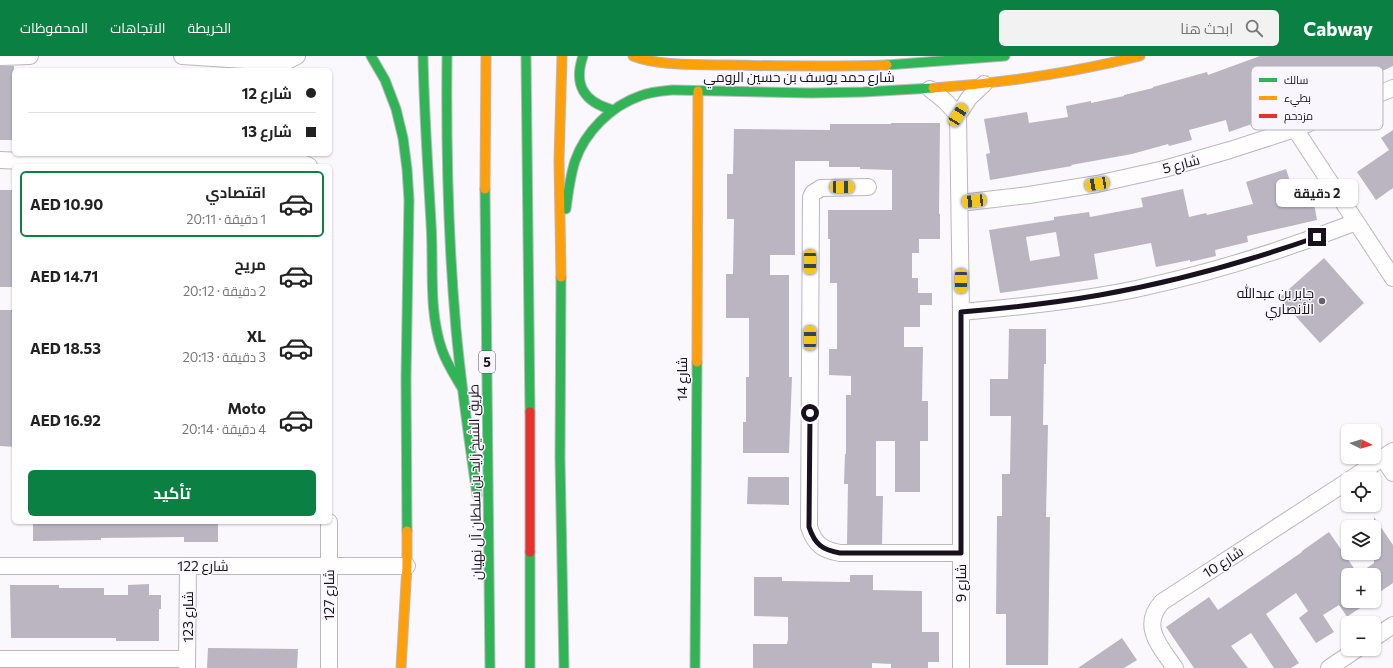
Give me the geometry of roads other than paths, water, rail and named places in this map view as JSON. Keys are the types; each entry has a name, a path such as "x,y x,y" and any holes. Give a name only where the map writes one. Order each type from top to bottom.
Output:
{"main road":[{"path":"371,56 384,79 399,117"},
{"path":"423,56 424,106 432,233 432,305 442,350 451,370 462,388"},
{"name":"5","path":"448,56 448,205 452,280 462,388 489,562"},
{"name":"طريق الشيخ زايد بن سلطان آل نهيان","path":"486,56 485,160 490,668"},
{"path":"526,56 530,342 530,668"},
{"path":"562,56 559,160 560,458 564,668"},
{"path":"583,56 578,71 579,80 583,91 590,101 597,106 613,110"},
{"name":"شارع حمد يوسف بن حسين الرومي","path":"633,56 646,61 694,60 825,67 895,65 958,58 1005,56"},
{"name":"شارع حمد يوسف بن حسين الرومي","path":"560,250 570,182 576,158 581,147 591,132 604,118 613,110 631,99 660,91 824,94 930,89 984,84 1058,74 1140,56"},
{"path":"394,79 399,117 407,157 410,200 406,378 406,566 404,632 401,668"},
{"name":"شارع 14","path":"695,668 698,91"}],"street":[{"path":"0,57 30,56"},
{"path":"182,56 278,62 287,61 297,56"},
{"path":"930,89 945,100 958,115 970,98 984,84"},
{"name":"شارع 5","path":"1383,92 1393,88"},
{"name":"شارع 9","path":"958,115 961,312 961,668"},
{"name":"شارع 5","path":"960,202 1029,195 1104,182 1164,169 1292,130"},
{"path":"1296,130 1393,278"},
{"path":"0,160 47,164 174,164 287,160 297,161 304,164"},
{"path":"868,187 821,188 813,192 811,197 809,527 811,534 819,545 825,549 835,552 961,553"},
{"path":"961,312 1013,308 1065,301 1114,293 1170,281 1211,271 1278,251 1356,222"},
{"path":"1362,472 1388,455 1393,473"},
{"name":"شارع 10","path":"1175,668 1153,633 1153,616 1156,609 1162,602 1341,486"},
{"name":"شارع 127","path":"328,524 329,668"},
{"name":"شارع 122","path":"0,566 406,566"},
{"name":"شارع 123","path":"187,664 188,566"},
{"path":"1381,633 1393,625"},
{"path":"1329,668 1347,656"},
{"path":"0,659 187,664"}],"place":[{"name":"جابر بن عبدالله الأنصاري","path":"1322,301"}]}
